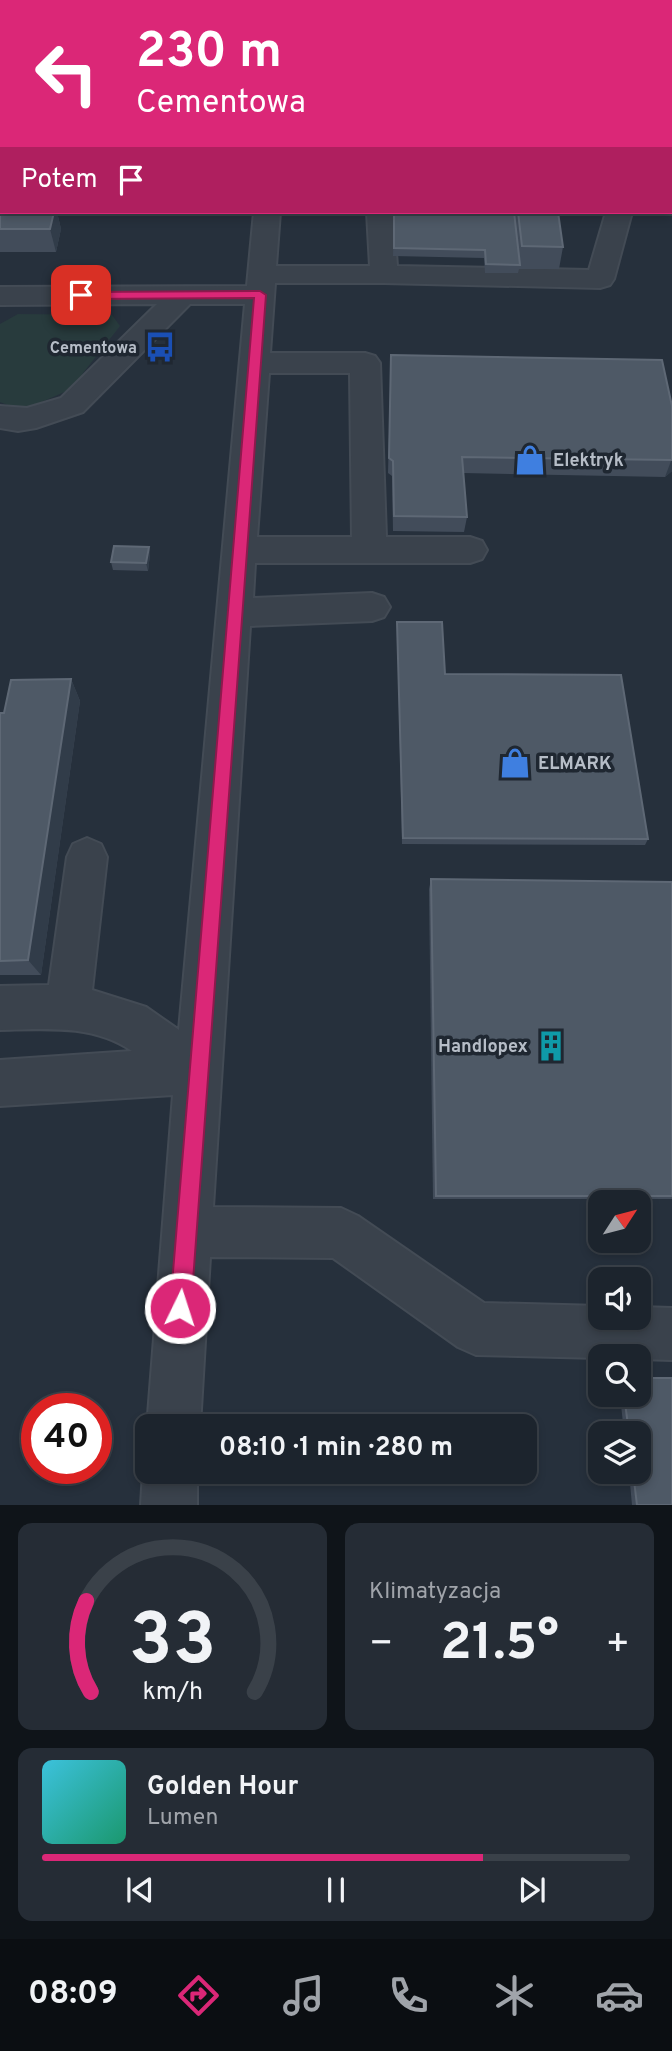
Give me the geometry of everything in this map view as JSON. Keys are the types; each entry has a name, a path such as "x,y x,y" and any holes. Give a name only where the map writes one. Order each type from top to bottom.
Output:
{"street":[{"path":"174,1414 198,1070 267,214"},
{"path":"380,214 384,274"},
{"path":"0,296 183,295 384,274 600,279 618,214"},
{"path":"0,417 10,421 49,414 72,405 183,295"},
{"path":"0,310 30,296"},
{"path":"254,363 365,363 369,550"},
{"path":"239,550 470,550"},
{"path":"234,613 372,607"},
{"path":"68,1006 87,857"},
{"path":"0,1008 68,1006 130,1023 198,1070"},
{"path":"0,1083 198,1070"},
{"path":"186,1232 341,1233 476,1329 672,1335"},
{"path":"169,1505 170,1484"}],"shaded area":[{"path":"18,314 112,315 120,326 83,373 76,387 30,407 18,409 0,402 0,324"}],"building":[{"path":"0,214 54,214 50,229 0,229"},
{"path":"394,214 514,214 520,265 486,264 485,250 394,248"},
{"path":"518,214 558,214 563,247 522,246"},
{"name":"Elektryk","path":"391,355 662,360 672,406 672,460 462,457 467,517 394,516 393,461 389,458"},
{"path":"114,546 149,547 146,563 111,562"},
{"name":"ELMARK","path":"397,622 442,622 445,674 621,675 648,839 403,838"},
{"path":"71,679 28,960 0,961 0,713 4,713 11,680"},
{"name":"Handlopex","path":"431,879 672,882 672,1196 651,1196 651,1190 588,1190 588,1196 436,1196"},
{"path":"651,1378 672,1378 672,1505 637,1505 634,1484 651,1484 651,1421 627,1421 626,1407 651,1407"}],"place":[{"name":"Cementowa","path":"160,347"},
{"name":"Elektryk","path":"530,460"},
{"name":"ELMARK","path":"515,763"},
{"name":"Handlopex","path":"551,1046"}],"route":[{"path":"81,295 260,295 212,876 180,1308"}]}
